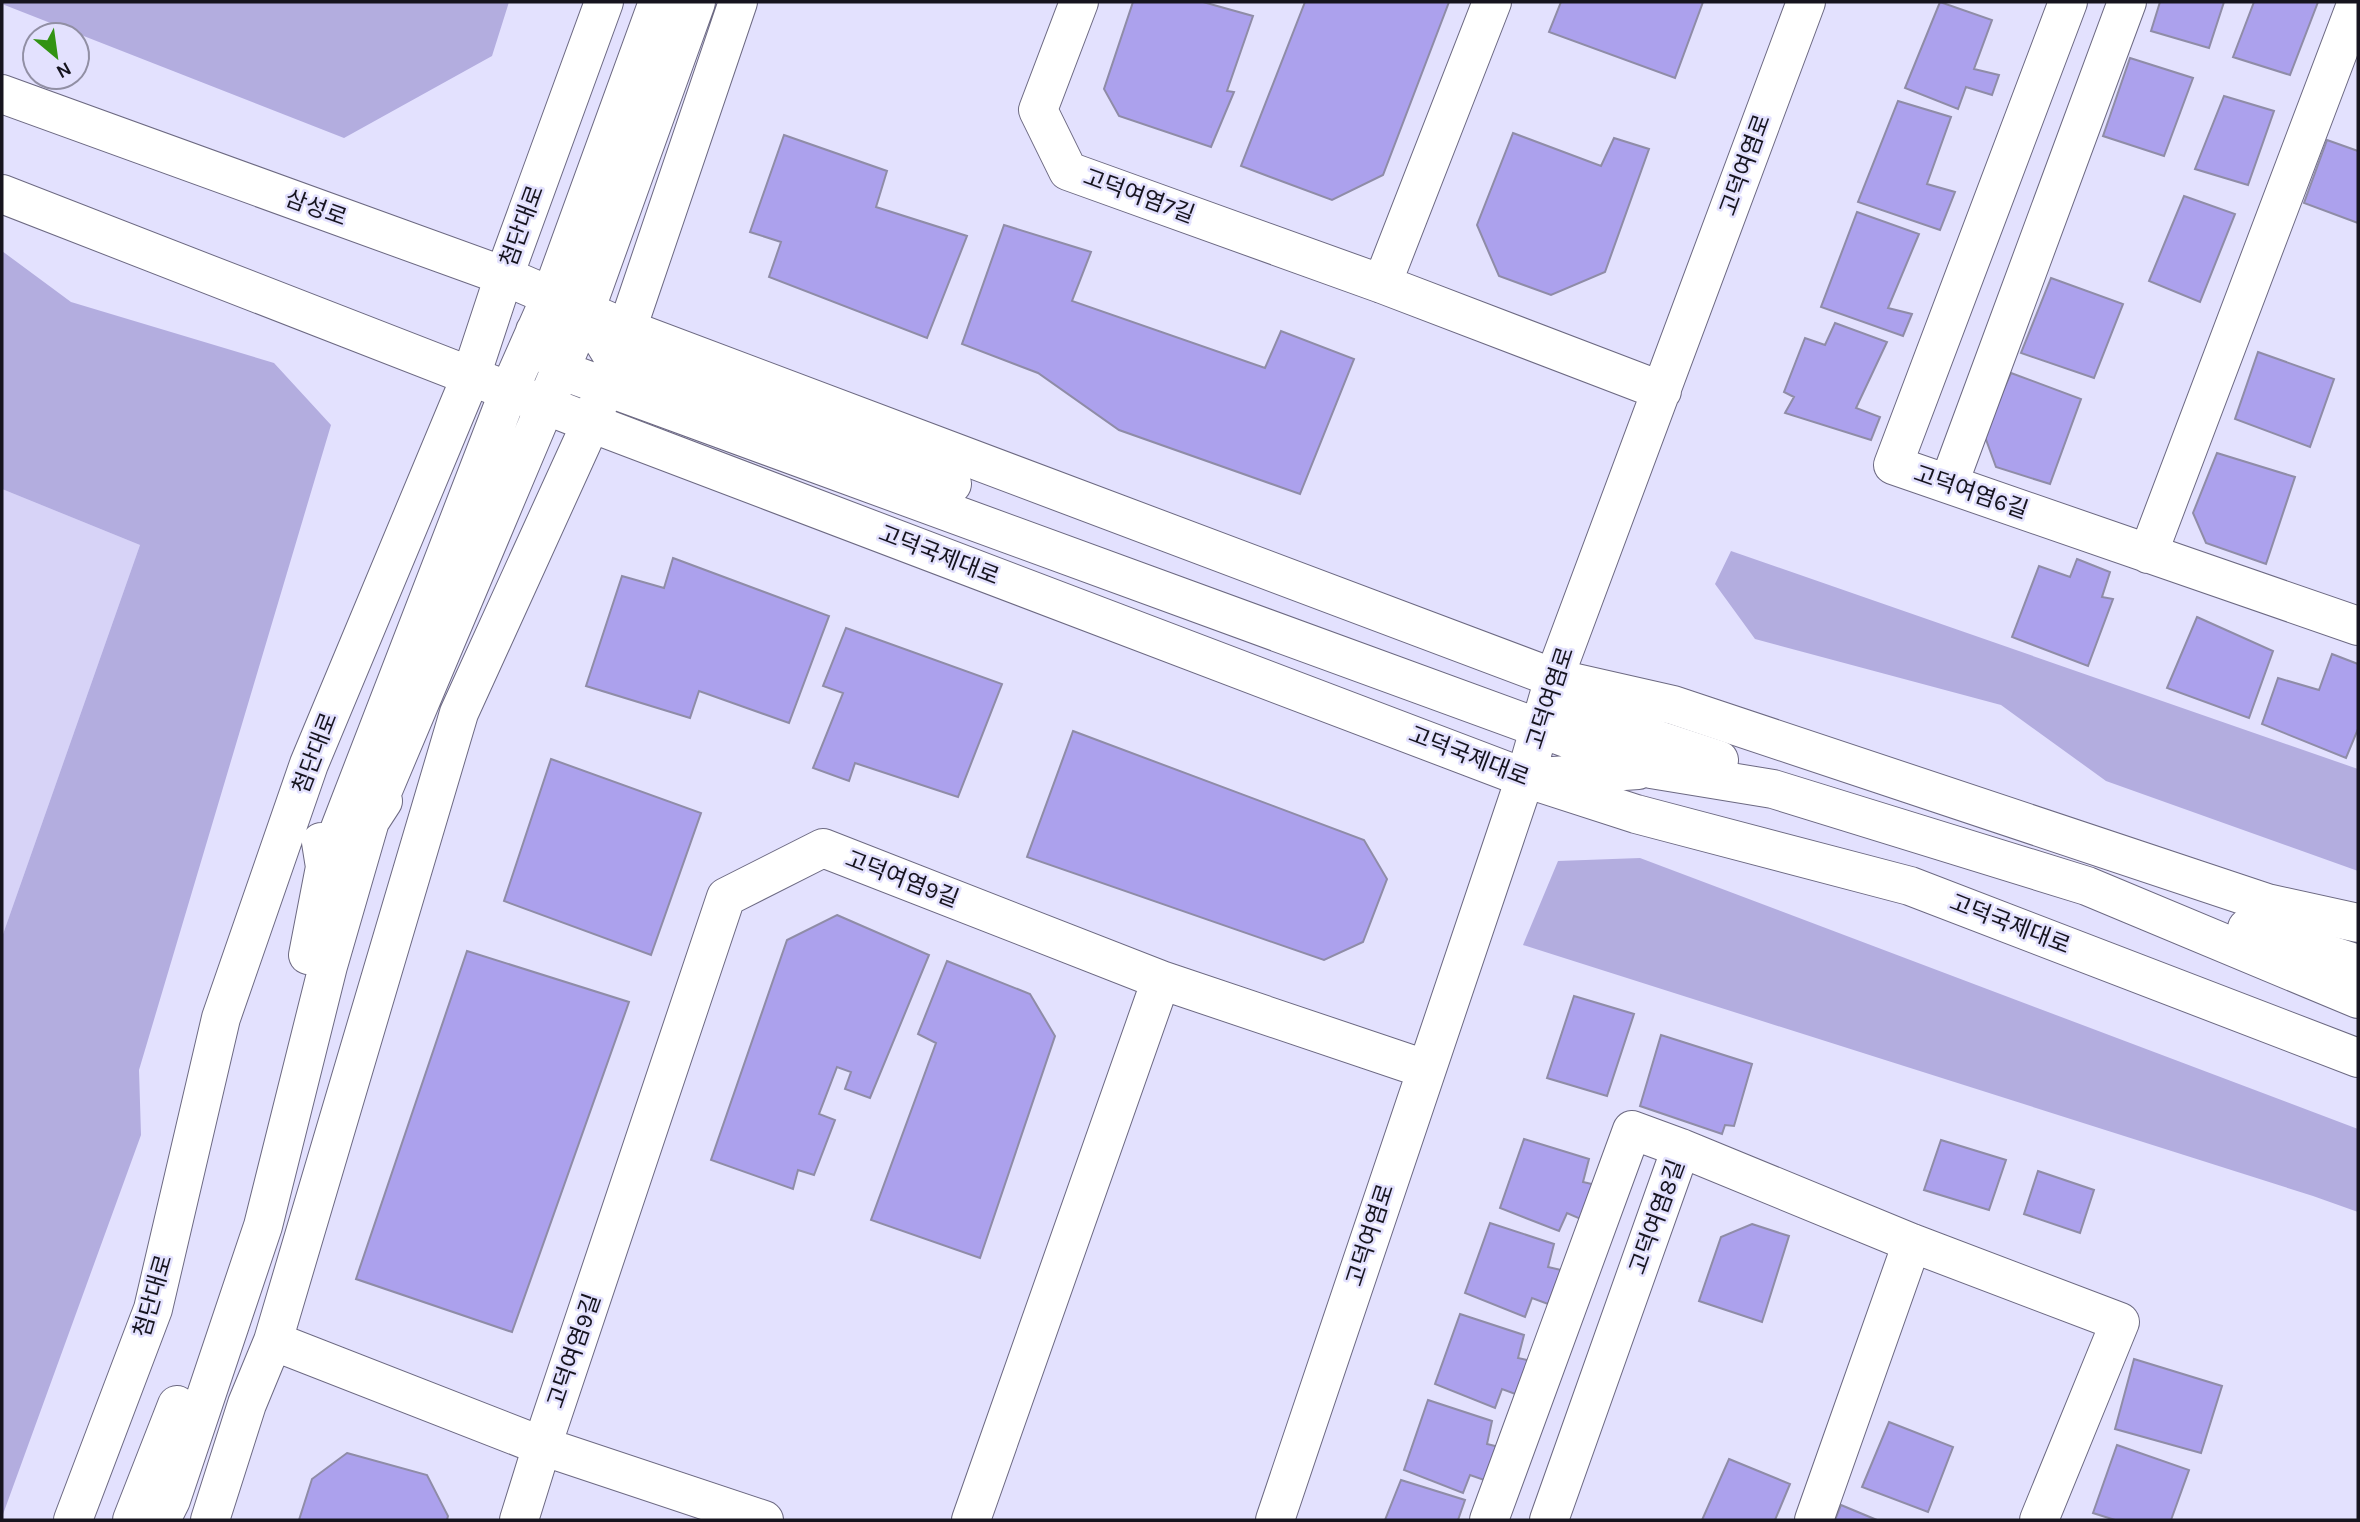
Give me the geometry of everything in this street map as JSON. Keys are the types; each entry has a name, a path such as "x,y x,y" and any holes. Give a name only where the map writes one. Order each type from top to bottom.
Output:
{"street":[{"name":"첨단대로","path":"73,1520 153,1309 221,1018 309,764 471,376 504,276 604,2"},
{"path":"166,1510 263,1226 327,966 370,821 560,370 568,304 657,2"},
{"path":"132,1520 226,1275 305,970 325,867 509,391 536,331 568,304 696,2"},
{"path":"210,1520 247,1404 273,1341 459,713 591,423 738,2"},
{"name":"고덕여염7길","path":"1079,2 1038,110 1068,171 1381,284 1662,391"},
{"path":"1381,284 1492,2"},
{"name":"고덕여염로","path":"1275,1520 1525,778 1547,703 1806,2"},
{"name":"고덕여염6길","path":"2068,2 1893,465 2358,626"},
{"path":"1949,483 2127,2"},
{"path":"2148,554 2357,2"},
{"name":"삼성로","path":"2,94 504,276 568,304 615,358"},
{"path":"2,194 591,423"},
{"path":"536,331 560,370"},
{"path":"560,370 615,358 1547,703 1651,769"},
{"path":"615,358 1547,703 2358,964"},
{"name":"고덕국제대로","path":"591,423 1525,778 1636,814 1910,886 2358,1058"},
{"path":"1547,703 1674,705 2267,902 2358,923"},
{"path":"370,821 417,747 459,713"},
{"path":"309,764 325,867"},
{"path":"1525,778 1651,769 1773,789 2087,886 2358,999"},
{"name":"고덕여염9길","path":"519,1520 726,897 823,848 1161,980 1425,1069"},
{"path":"2267,902 2358,964"},
{"path":"971,1520 1161,980"},
{"path":"1489,1520 1632,1130 1681,1148"},
{"name":"고덕여염8길","path":"1549,1520 1681,1148 1912,1243 2120,1322 2039,1520"},
{"path":"1814,1520 1912,1243"},
{"path":"166,1510 247,1404 244,1286"},
{"path":"273,1341 542,1446 764,1520"}],"shaded area":[{"path":"509,2 492,56 344,138 91,39 91,21 45,21 2,4"},
{"path":"2,251 71,302 274,363 331,425 139,1070 141,1135 2,1517 2,937 140,545 2,489"},
{"path":"2,489 140,545 2,937"},
{"path":"1731,551 2358,769 2358,871 2106,781 2001,705 1755,639 1715,584"},
{"path":"1640,858 2358,1129 2358,1212 1523,945 1558,861"}],"building":[{"path":"1133,2 1203,2 1253,16 1227,91 1234,92 1211,147 1119,116 1104,89"},
{"path":"1305,2 1449,2 1383,175 1332,200 1241,166"},
{"path":"1561,2 1703,2 1675,78 1549,32"},
{"path":"1940,2 1992,20 1974,69 1999,75 1992,95 1966,87 1958,109 1905,88"},
{"path":"2160,2 2224,2 2209,48 2151,31"},
{"path":"2254,2 2318,2 2290,75 2233,57"},
{"path":"2130,58 2193,78 2164,156 2103,136"},
{"path":"2224,96 2274,111 2248,185 2195,169"},
{"path":"1898,101 1951,117 1927,184 1955,192 1940,230 1858,202"},
{"path":"1513,133 1601,166 1614,138 1649,149 1605,272 1551,295 1499,276 1477,225"},
{"path":"784,135 887,171 876,207 967,236 927,338 769,277 781,242 750,232"},
{"path":"2327,140 2358,151 2358,223 2304,203"},
{"path":"2184,196 2235,214 2200,302 2149,281"},
{"path":"1857,212 1919,234 1888,308 1912,314 1903,336 1821,307"},
{"path":"1004,225 1091,252 1072,301 1265,368 1281,331 1354,359 1300,494 1119,430 1038,373 962,344"},
{"path":"2051,278 2123,304 2094,378 2021,353"},
{"path":"1835,323 1887,342 1856,408 1880,417 1871,440 1785,413 1794,397 1784,392 1805,338 1825,345"},
{"path":"2258,352 2334,379 2310,447 2235,419"},
{"path":"2011,373 2081,399 2050,484 1996,467 1984,434"},
{"path":"2217,453 2295,477 2266,564 2206,543 2193,513"},
{"path":"673,558 829,616 789,723 699,691 690,718 586,686 622,576 664,588"},
{"path":"2077,559 2110,572 2102,597 2113,599 2088,666 2012,637 2039,566 2070,577"},
{"path":"2197,617 2273,651 2249,718 2167,688"},
{"path":"846,628 1002,684 958,797 855,763 849,781 813,768 843,693 823,686"},
{"path":"2332,654 2358,664 2358,729 2346,758 2262,724 2278,678 2319,690"},
{"path":"1073,731 1364,840 1387,879 1363,942 1324,960 1027,857"},
{"path":"551,759 701,813 651,955 504,901"},
{"path":"837,915 929,955 870,1098 845,1089 851,1072 837,1067 819,1114 835,1120 814,1175 798,1170 793,1189 711,1160 787,940"},
{"path":"467,951 629,1002 512,1332 356,1279"},
{"path":"947,961 1030,994 1055,1036 980,1258 871,1220 936,1043 918,1034"},
{"path":"1574,996 1634,1014 1607,1096 1547,1078"},
{"path":"1661,1035 1752,1064 1734,1126 1725,1125 1722,1134 1640,1106"},
{"path":"1524,1139 1589,1159 1583,1182 1596,1185 1583,1220 1567,1213 1559,1231 1500,1208"},
{"path":"1941,1140 2006,1160 1989,1210 1924,1190"},
{"path":"2038,1171 2094,1190 2080,1233 2024,1214"},
{"path":"1490,1223 1554,1244 1548,1267 1561,1270 1548,1304 1532,1298 1525,1317 1465,1293"},
{"path":"1752,1224 1789,1236 1762,1322 1699,1301 1721,1237"},
{"path":"1460,1314 1524,1335 1518,1358 1531,1361 1518,1395 1502,1389 1495,1408 1435,1384"},
{"path":"2134,1359 2222,1386 2201,1453 2115,1429"},
{"path":"1428,1400 1492,1421 1487,1444 1499,1447 1487,1481 1470,1475 1463,1493 1404,1470"},
{"path":"1889,1422 1953,1447 1928,1512 1862,1487"},
{"path":"2117,1445 2189,1470 2171,1520 2115,1520 2093,1513"},
{"path":"347,1453 427,1475 448,1516 447,1520 299,1520 312,1479"},
{"path":"1729,1459 1790,1484 1775,1520 1702,1520"},
{"path":"1401,1480 1465,1500 1458,1520 1385,1520"},
{"path":"1841,1505 1877,1520 1835,1520"}]}
